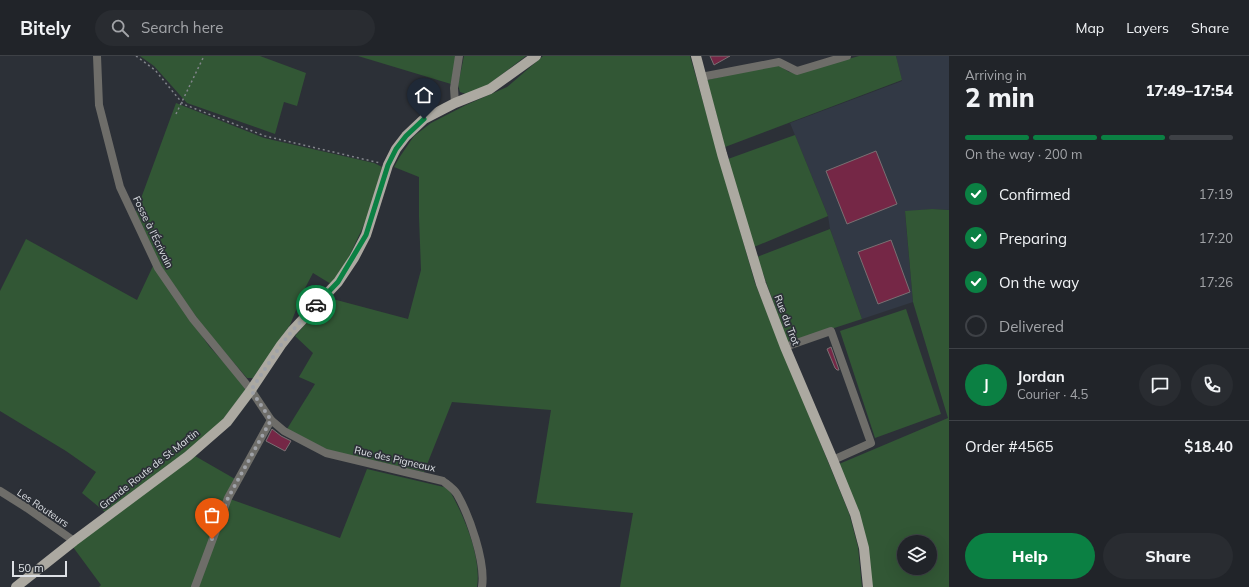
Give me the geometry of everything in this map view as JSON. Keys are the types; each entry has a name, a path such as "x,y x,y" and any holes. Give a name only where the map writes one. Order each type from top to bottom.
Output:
{"main road":[{"name":"Grande Route de St Martin","path":"16,587 74,541 188,456 227,422 251,390 281,345 292,331 338,282 354,258 366,235 388,165 396,149 406,136 424,119 455,103 490,89 536,56"},
{"name":"Rue du Trot","path":"696,56 751,254 761,284 785,347 855,514 864,548 868,587"}],"street":[{"name":"Fosse à l'Écrivain","path":"97,56 99,105 123,194 158,268 193,319 251,390"},
{"path":"455,103 454,88 459,56"},
{"path":"701,77 779,62 797,71 847,56"},
{"path":"785,347 831,331 871,443 833,460"},
{"name":"Rue des Pigneaux","path":"251,390 271,420 284,431 326,453 443,481 456,492 469,521 480,557 482,587"},
{"path":"195,587 228,498 271,420"},
{"name":"Les Routeurs","path":"0,491 74,541"}],"path":[{"path":"136,56 154,70 184,104 265,136 388,165"},
{"path":"176,114 189,90 204,56"}],"shaded area":[{"path":"896,56 949,56 949,210 932,209 905,212 913,302 862,319 830,229 828,216 790,123 902,81"}],"green space":[{"path":"140,56 260,56 306,73 297,106 284,102 275,134 187,103 154,66"},
{"path":"358,56 456,56 451,84"},
{"path":"464,56 526,56 488,85 466,94 460,92 458,85"},
{"path":"543,56 690,56 755,283 849,513 858,547 862,587 620,587 633,513 536,503 551,410 452,402 424,472 330,451 287,429 315,384 299,377 313,353 295,336 329,298 408,319 421,270 419,177 394,167 414,136 431,123 466,105 507,87"},
{"path":"859,56 896,56 902,80 725,147 707,80 777,64 789,72 798,73"},
{"path":"176,103 264,138 374,163 382,167 368,216 348,259 331,284 313,273 304,290 290,325 253,378 247,378 204,328 161,267 136,212"},
{"path":"795,135 828,216 754,247 728,159"},
{"path":"932,209 949,210 949,587 871,587 839,464 948,418 913,302 905,211"},
{"path":"830,229 862,319 788,343 757,257"},
{"path":"26,239 137,300 153,266 209,346 247,388 220,423 177,459 105,512 82,493 96,472 66,451 0,411 0,291"},
{"path":"906,309 941,414 875,438 840,331"},
{"path":"195,456 235,479 193,587 99,587 101,585 73,547"},
{"path":"367,469 448,488 460,510 474,549 477,562 477,587 198,587 230,499 340,538"}],"building":[{"path":"710,56 730,56 714,65"},
{"path":"876,151 897,204 847,224 826,171"},
{"path":"891,240 910,292 878,304 858,252"},
{"path":"831,347 839,370 835,368 827,349"},
{"path":"272,429 291,441 285,451 266,441"}],"way so far":[{"path":"212,539 228,498 271,420 251,390 281,345 316,305"}],"route":[{"path":"316,305 338,282 354,258 366,235 388,165 396,149 406,136 424,119"}]}
